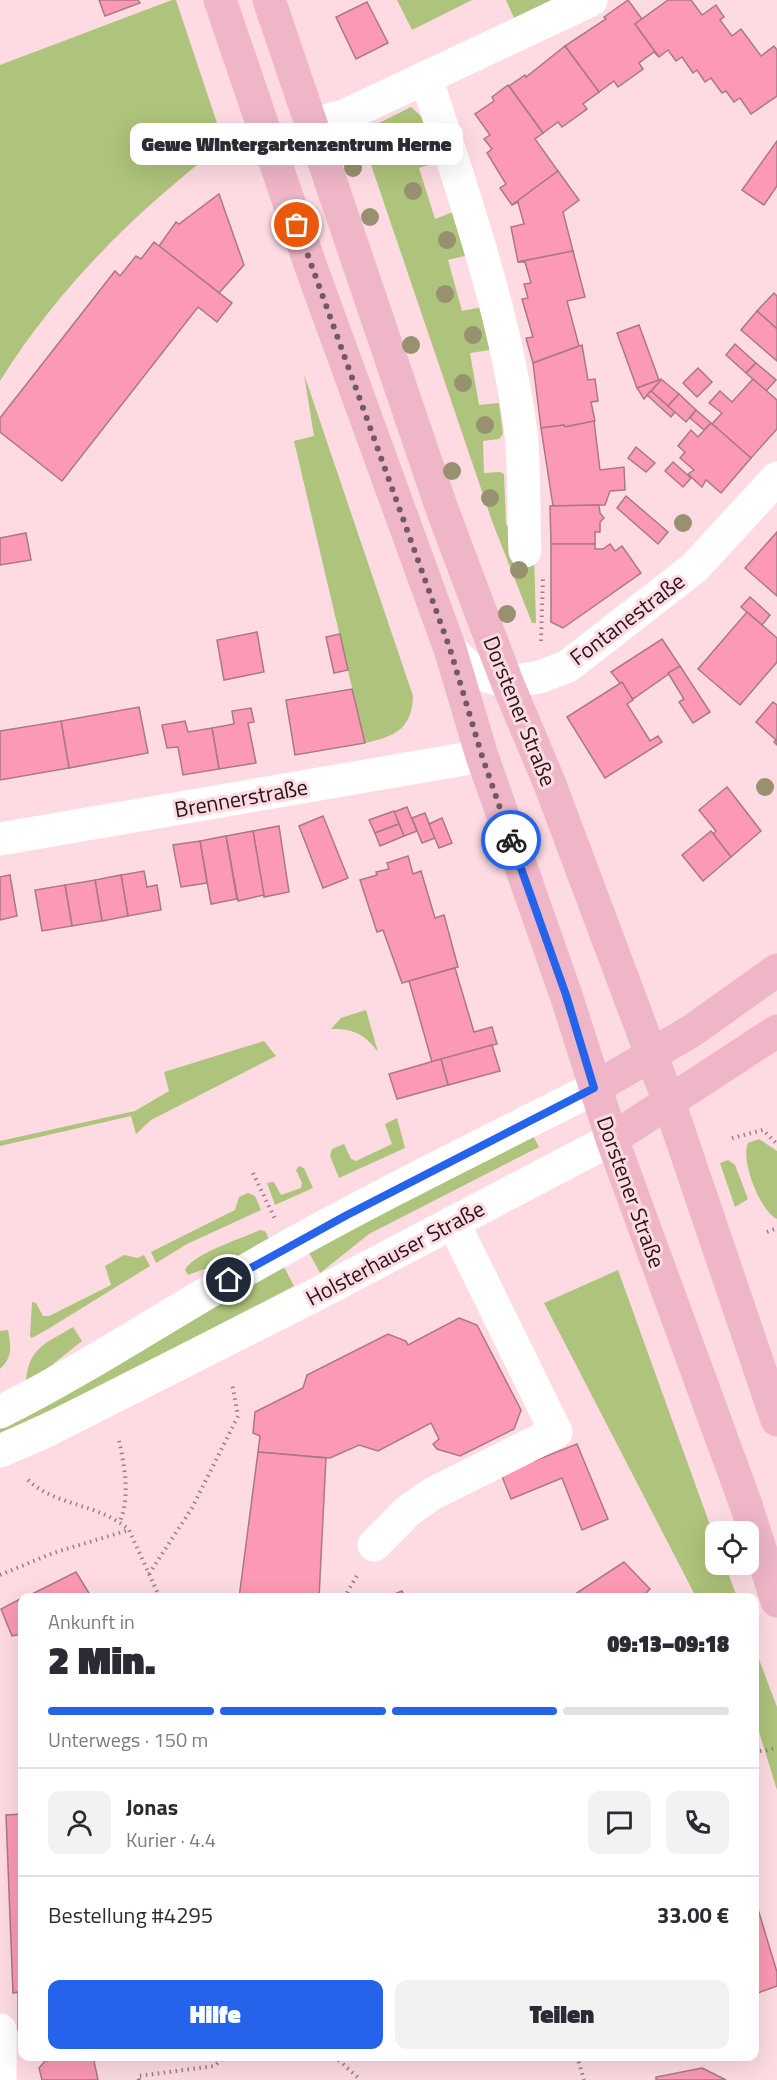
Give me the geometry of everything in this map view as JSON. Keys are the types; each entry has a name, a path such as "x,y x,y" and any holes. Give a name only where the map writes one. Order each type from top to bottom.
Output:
{"main road":[{"name":"Dorstener Straße","path":"220,0 311,267 450,649 482,756 566,995 594,1088 746,1504 777,1601"},
{"name":"Dorstener Straße","path":"268,0 442,509 507,682 549,782 669,1101 777,1420"},
{"path":"594,1088 700,1025 777,970"},
{"name":"Holsterhauser Straße","path":"612,1139 777,1031"}],"street":[{"path":"311,124 344,116 591,0"},
{"path":"426,77 494,289 521,435 525,551"},
{"name":"Fontanestraße","path":"450,649 468,667 486,676 507,682 540,678 568,666 694,568 777,478"},
{"name":"Brennerstraße","path":"0,839 482,756"},
{"path":"0,1412 98,1359 248,1268 594,1088"},
{"name":"Holsterhauser Straße","path":"0,1451 44,1432 315,1295 612,1139"},
{"path":"374,1545 409,1510 432,1494 556,1432 453,1222"},
{"path":"0,2030 0,2080"}],"path":[{"path":"525,551 544,550 540,678"},
{"path":"732,1138 763,1130 777,1144"},
{"path":"253,1173 277,1223"},
{"path":"767,1232 777,1228"},
{"path":"149,1574 192,1508 238,1416 232,1383"},
{"path":"119,1442 124,1460 125,1510 120,1521"},
{"path":"28,1480 38,1490 120,1521 129,1530 158,1593"},
{"path":"0,1575 53,1553 129,1530"},
{"path":"759,1751 777,1748"},
{"path":"138,2080 138,2076 214,2066 220,2061"},
{"path":"340,2061 361,2080"},
{"path":"578,2061 584,2080"}],"green space":[{"path":"176,0 224,144 160,196 101,252 47,314 0,381 0,65"},
{"path":"397,0 472,0 412,30"},
{"path":"506,0 551,0 514,18"},
{"path":"411,107 423,118 438,162 419,168 435,219 453,212 468,255 448,260 462,311 482,307 490,350 470,353 479,405 499,403 503,434 499,439 483,441 484,473 504,474 506,524 534,554 536,623 532,623 492,521 364,144 365,132 371,127"},
{"path":"304,374 413,696 409,716 400,730 385,738 365,743 294,441 314,436"},
{"path":"366,1010 378,1052 358,1033 331,1029 341,1018"},
{"path":"264,1041 276,1056 151,1120 136,1134 131,1116 0,1146 0,1141 135,1111 169,1091 164,1072"},
{"path":"397,1118 405,1148 339,1178 330,1156 332,1149 344,1144 351,1159 356,1161 392,1144 385,1124"},
{"path":"532,1134 539,1147 369,1234 320,1273 307,1249"},
{"path":"759,1139 777,1151 777,1219 758,1196 749,1172 746,1151 748,1143"},
{"path":"728,1160 735,1165 748,1199 735,1207 720,1163"},
{"path":"299,1166 304,1168 313,1188 275,1205 267,1183 274,1182 281,1195 301,1188 302,1183 296,1170"},
{"path":"248,1193 255,1196 261,1210 187,1244 156,1263 151,1252 235,1210 239,1197"},
{"path":"260,1230 265,1231 269,1239 248,1253 188,1275 185,1270 207,1252"},
{"path":"124,1255 138,1258 144,1255 150,1266 48,1329 32,1338 30,1336 32,1302 36,1303 43,1316 49,1316 111,1285 105,1266"},
{"path":"282,1263 294,1286 81,1396 0,1433 0,1421"},
{"path":"618,1270 709,1521 705,1521 705,1575 729,1575 736,1593 694,1593 544,1303"},
{"path":"73,1327 82,1341 28,1384 26,1380 28,1369 35,1353 47,1342"},
{"path":"8,1330 9,1356 0,1369 0,1331"},
{"path":"759,1659 777,1707 777,1790 759,1732"}],"building":[{"path":"99,0 138,0 140,3 105,16"},
{"path":"628,0 642,19 635,24 659,57 654,52 639,63 643,69 618,87 614,81 599,92 565,46 606,19 604,17"},
{"path":"668,0 691,0 702,15 716,5 724,17 720,20 732,36 741,29 761,56 774,46 777,50 777,96 751,114 740,98 734,102 726,91 722,93 711,78 705,82 697,70 693,73 682,57 676,61 668,50 659,57 635,24"},
{"path":"367,2 388,43 356,59 336,17"},
{"path":"565,46 599,92 583,104 587,109 562,127 558,122 543,133 509,86 525,75 526,77"},
{"path":"508,85 543,133 535,139 558,171 512,205 500,188 506,184 487,153 492,149 484,139 490,135 475,114 494,101 492,97"},
{"path":"777,141 777,186 764,205 742,190"},
{"path":"558,171 579,200 563,212 573,251 518,262 511,227 524,224 518,202 512,205"},
{"path":"219,194 244,265 219,293 159,246 176,222 179,224"},
{"path":"154,242 232,303 217,322 198,307 62,481 0,432 0,418 115,271 120,276 136,256 141,259"},
{"path":"573,251 585,297 567,301 579,346 533,363 526,338 533,337 522,299 528,298 524,284 531,283 525,262 518,262"},
{"path":"774,293 777,296 777,329 757,311"},
{"path":"757,311 777,329 777,361 741,330"},
{"path":"639,325 659,380 637,388 617,333"},
{"path":"735,344 756,363 746,373 726,355"},
{"path":"582,345 588,380 595,379 598,401 591,402 595,421 565,427 564,425 541,428 533,363"},
{"path":"756,363 776,380 766,391 746,373"},
{"path":"698,368 712,382 697,397 683,383"},
{"path":"661,379 679,394 668,406 651,391"},
{"path":"753,379 777,400 777,429 751,458 712,424 722,413 709,403 720,391 732,402"},
{"path":"660,381 644,399 637,388"},
{"path":"651,391 675,412 671,417 647,395"},
{"path":"679,394 696,410 686,422 668,406"},
{"path":"696,410 711,423 704,430 690,418"},
{"path":"594,421 600,470 624,467 625,490 610,491 605,505 553,506 541,428 564,425 565,427"},
{"path":"711,423 751,458 721,493 706,480 702,487 688,474 694,470 680,458 685,452 678,446 691,430 698,437"},
{"path":"636,447 655,463 646,472 628,458"},
{"path":"673,462 691,478 683,487 665,471"},
{"path":"626,496 668,532 658,544 617,508"},
{"path":"599,505 600,513 604,518 600,522 600,532 595,532 595,544 551,544 550,506"},
{"path":"777,532 777,596 745,568"},
{"path":"26,533 31,560 0,565 0,538"},
{"path":"551,544 595,544 595,549 603,549 610,544 615,551 622,546 641,573 563,628 551,622"},
{"path":"750,597 770,615 762,625 741,607"},
{"path":"747,612 777,638 777,662 740,705 698,669"},
{"path":"257,632 264,672 224,680 217,640"},
{"path":"340,634 348,670 334,673 326,637"},
{"path":"662,639 680,666 633,699 611,672"},
{"path":"680,666 710,712 693,723 679,702 684,699 668,673"},
{"path":"622,682 633,700 627,704 650,741 658,736 662,742 605,778 567,717"},
{"path":"352,689 365,743 295,755 286,700"},
{"path":"773,702 777,705 777,745 774,742 776,740 756,722"},
{"path":"139,707 148,753 69,768 61,721"},
{"path":"251,708 254,722 248,723 256,763 219,769 212,728 234,724 232,711"},
{"path":"61,721 69,768 0,780 0,731"},
{"path":"185,721 188,732 212,728 219,769 183,775 178,747 167,748 162,725"},
{"path":"727,787 761,831 731,857 713,834 716,831 699,810"},
{"path":"407,807 417,831 404,836 394,812"},
{"path":"394,811 399,824 375,833 369,820"},
{"path":"425,813 435,838 422,843 412,818"},
{"path":"323,816 348,878 323,888 299,826"},
{"path":"442,818 452,843 439,848 429,824"},
{"path":"399,824 404,836 380,846 375,833"},
{"path":"279,826 289,892 264,897 253,831"},
{"path":"253,831 264,895 238,901 226,836"},
{"path":"711,831 731,857 703,881 682,855"},
{"path":"226,836 237,899 211,904 200,841"},
{"path":"200,841 207,883 181,887 173,845"},
{"path":"408,856 413,874 421,871 435,918 444,915 458,967 402,983 383,930 377,932 360,880 377,875 376,872 389,869 387,863"},
{"path":"144,871 147,887 157,885 161,910 128,916 121,875"},
{"path":"10,875 17,916 0,920 0,877"},
{"path":"121,875 128,916 102,921 95,880"},
{"path":"95,880 102,921 72,926 65,885"},
{"path":"65,885 72,926 42,931 35,890"},
{"path":"455,968 474,1032 492,1027 497,1044 432,1062 409,981"},
{"path":"492,1045 500,1071 448,1085 441,1059"},
{"path":"441,1059 448,1085 397,1099 389,1074"},
{"path":"459,1318 477,1325 521,1410 514,1429 460,1456 437,1449 433,1444 439,1439 431,1423 378,1451 359,1445 330,1458 258,1452 260,1436 253,1433 255,1412 303,1388 307,1375 388,1334 406,1341 408,1345"},
{"path":"577,1444 608,1519 582,1530 562,1478 511,1499 501,1474"},
{"path":"258,1452 326,1458 319,1593 240,1593"},
{"path":"624,1562 650,1589 646,1593 577,1593"},
{"path":"76,1572 89,1593 34,1593"},
{"path":"18,1600 18,1635 12,1636 1,1609"},
{"path":"18,1814 18,1992 13,1993 6,1815"},
{"path":"759,1913 777,1972 777,1986 759,1993"},
{"path":"45,2061 94,2061 98,2080 42,2080 39,2068"},
{"path":"702,2068 726,2080 656,2080 656,2077"}],"way so far":[{"path":"297,225 450,649 482,756 511,840"}],"place":[{"name":"Gewe Wintergartenzentrum Herne","path":"297,225"}],"route":[{"path":"229,1280 347,1215 594,1088 566,995 511,840"}]}
